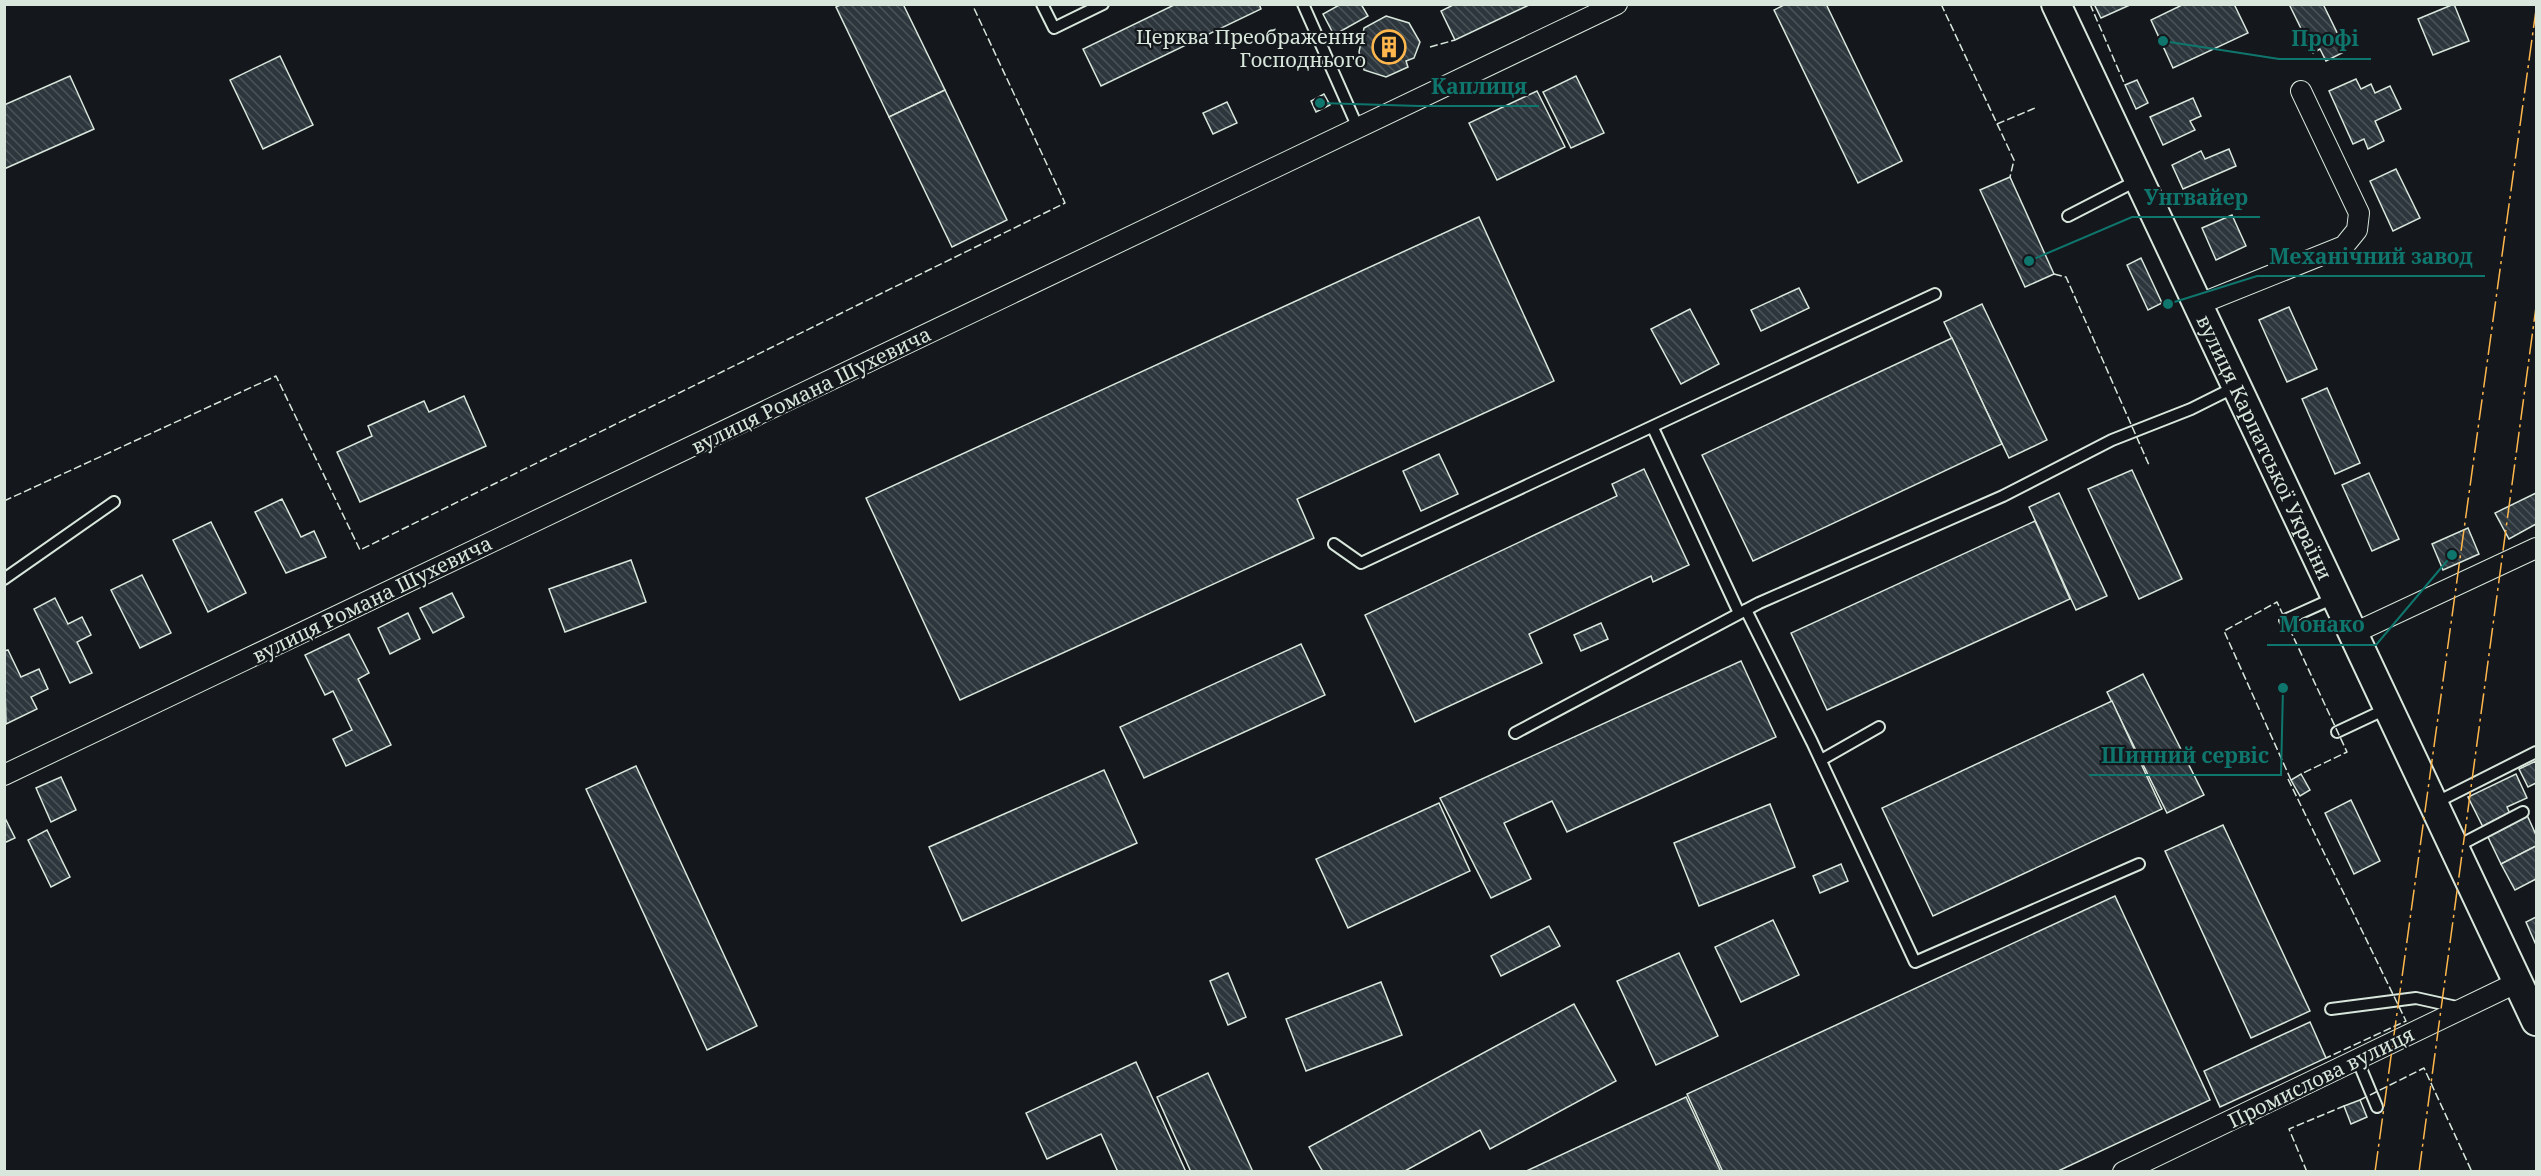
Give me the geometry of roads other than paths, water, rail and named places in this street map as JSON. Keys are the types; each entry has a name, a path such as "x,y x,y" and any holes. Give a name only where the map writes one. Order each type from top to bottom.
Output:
{"main road":[{"name":"вулиця Карпатської України","path":"2056,4 2334,598 2536,1021"}],"street":[{"name":"вулиця Романа Шухевича","path":"4,775 1617,4"},
{"path":"2197,305 2344,246 2357,230 2359,213 2301,91"},
{"path":"2352,634 2536,548"},
{"name":"Промислова вулиця","path":"2123,1172 2518,982"}],"lane":[{"path":"1042,4 1054,28 1103,4"},
{"path":"1303,4 1358,128"},
{"path":"2068,216 2139,180"},
{"path":"1334,544 1361,563 1935,294"},
{"path":"1515,733 1743,611 2003,496 2112,440 2191,409 2235,387"},
{"path":"1653,428 1743,611 1821,760 1915,962 2139,864"},
{"path":"4,579 114,502"},
{"path":"2285,620 2334,598"},
{"path":"2337,732 2387,709"},
{"path":"1821,760 1878,727"},
{"path":"2433,804 2536,752"},
{"path":"2454,848 2523,812"},
{"path":"2331,1009 2416,998 2464,1008"},
{"path":"2357,1059 2377,1107"}],"place":[{"name":"Профі","path":"2163,41"},
{"name":"Церква Преображення Господнього","path":"1389,47"},
{"name":"Каплиця","path":"1320,103"},
{"name":"Унгвайер","path":"2029,261"},
{"name":"Механічний завод","path":"2168,304"},
{"name":"Монако","path":"2452,555"},
{"name":"Шинний сервіс","path":"2283,688"}]}
